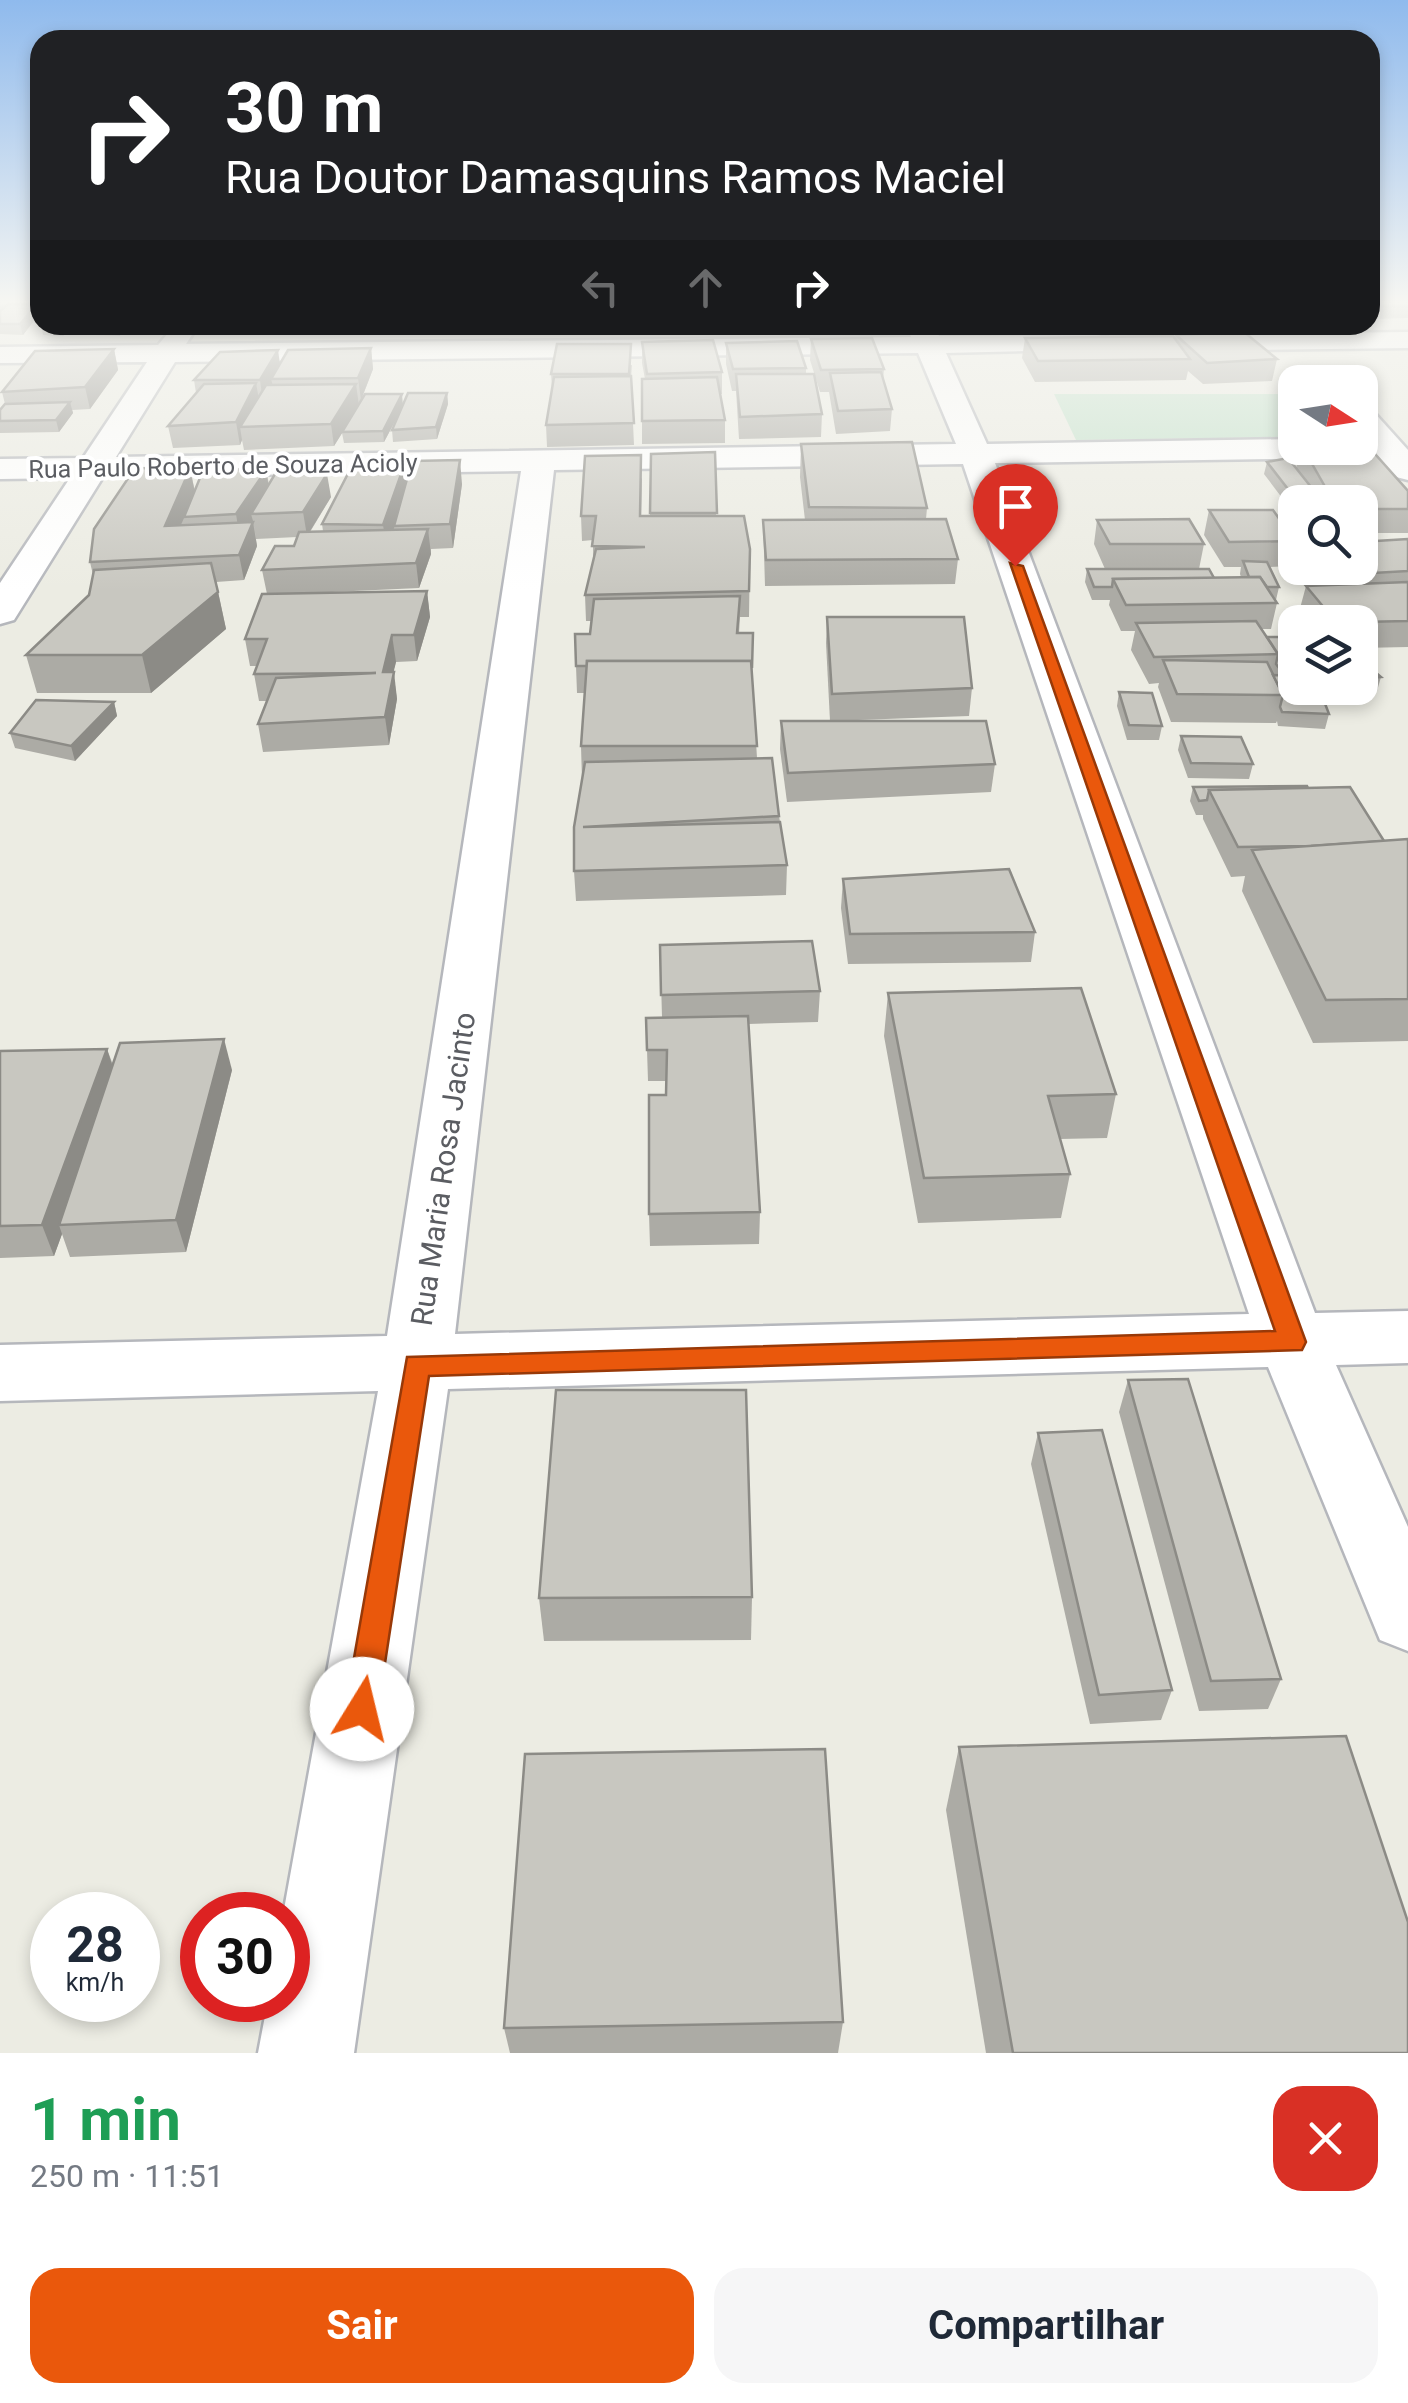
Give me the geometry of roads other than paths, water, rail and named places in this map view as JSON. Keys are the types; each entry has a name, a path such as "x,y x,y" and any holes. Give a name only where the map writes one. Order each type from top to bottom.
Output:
{"street":[{"path":"0,612 136,400"},
{"path":"953,400 976,456 1292,1342 1408,1615"},
{"name":"Rua Paulo Roberto de Souza Acioly","path":"0,469 1278,449"},
{"name":"Rua Maria Rosa Jacinto","path":"306,2053 417,1365 540,462"},
{"path":"0,1373 1408,1337"}]}
